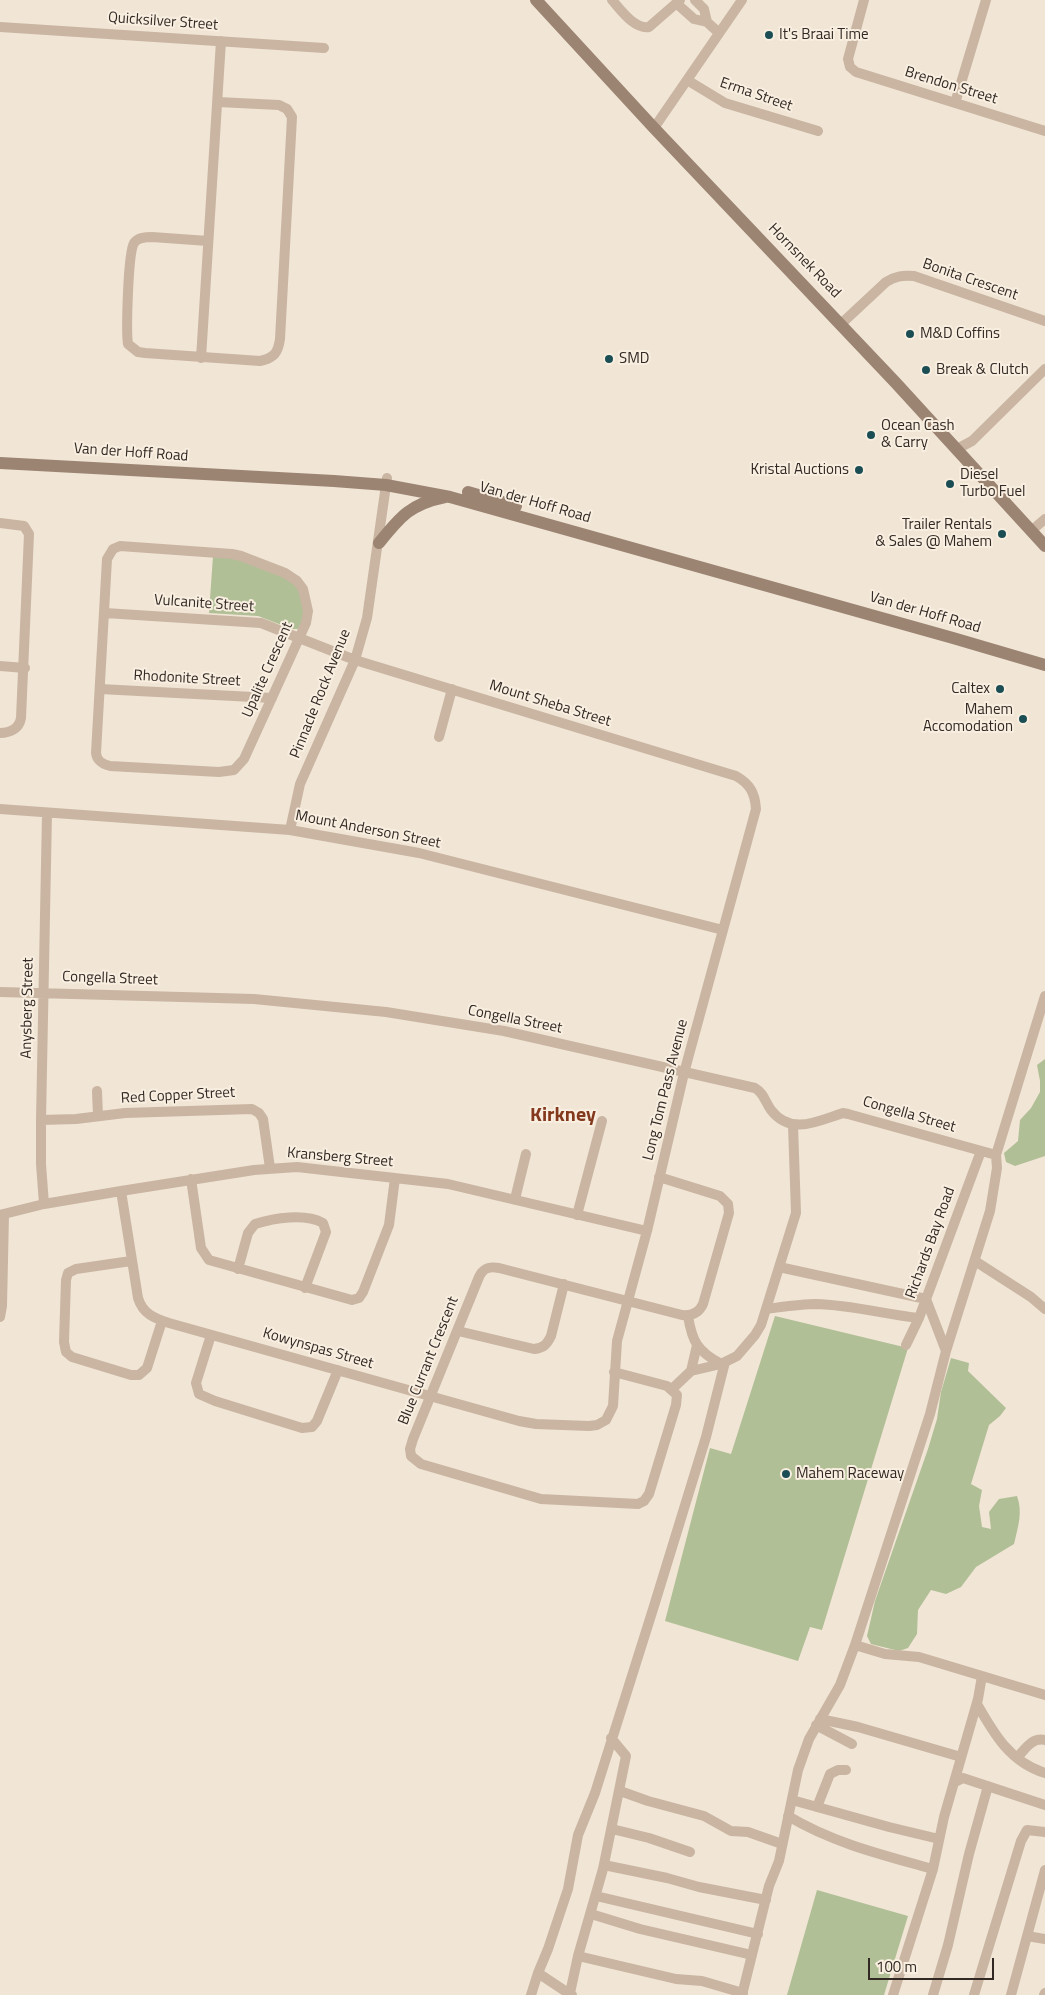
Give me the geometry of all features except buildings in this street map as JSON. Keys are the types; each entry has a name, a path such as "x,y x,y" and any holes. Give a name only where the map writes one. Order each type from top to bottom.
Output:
{"main road":[{"name":"Hornsnek Road","path":"536,0 654,128 842,324 1045,546"},
{"name":"Van der Hoff Road","path":"0,455 387,482 450,496 1045,665"},
{"name":"Van der Hoff Road","path":"0,463 419,482 498,501 588,529 1045,657"},
{"path":"379,543 394,522 409,510 428,501 450,496"}],"street":[{"path":"612,0 634,23 644,27 649,26 678,1 694,19 707,22 719,33"},
{"path":"695,0 704,9 707,22"},
{"path":"654,128 742,0"},
{"name":"Brendon Street","path":"864,0 849,52 850,66 863,74 1045,131"},
{"path":"955,104 986,0"},
{"name":"Quicksilver Street","path":"0,27 324,48"},
{"path":"201,358 221,41"},
{"name":"Erma Street","path":"687,80 725,103 818,130"},
{"path":"208,241 143,237 136,241 132,248 131,260 127,325 128,344 138,352 201,358 260,361 269,359 277,352 280,339 292,116 287,109 279,105 218,102"},
{"name":"Bonita Crescent","path":"842,324 886,282 893,277 904,275 914,276 1045,321"},
{"path":"957,450 972,441 1045,369"},
{"name":"Pinnacle Rock Avenue","path":"290,830 300,784 355,660 367,618 387,482"},
{"path":"1031,531 1045,519"},
{"path":"0,523 24,526 29,534 25,668 20,723 14,730 0,732"},
{"name":"Upalite Crescent","path":"116,547 232,554 285,573 301,585 308,616 300,639 244,759 234,770 219,772 120,767 102,764 96,756 107,559 116,547"},
{"name":"Vulcanite Street","path":"105,613 252,622 268,626 355,660"},
{"name":"Mount Sheba Street","path":"355,660 736,776"},
{"path":"0,666 25,668"},
{"name":"Rhodonite Street","path":"100,689 272,698"},
{"path":"439,737 452,690"},
{"name":"Long Tom Pass Avenue","path":"606,1420 613,1406 617,1341 647,1231 684,1073 756,809 755,796 749,786 736,776"},
{"name":"Mount Anderson Street","path":"0,809 290,830 428,855 723,930"},
{"name":"Anysberg Street","path":"44,1204 41,1164 41,1120 47,813"},
{"name":"Congella Street","path":"0,992 254,999 386,1012 504,1032 755,1088 761,1091 773,1113 793,1125 805,1125 843,1113 996,1155"},
{"path":"578,1956 676,1979 702,1981 743,1994 771,1879 779,1861 798,1770 809,1739 840,1685 855,1645 930,1414 946,1351 990,1211 997,1168 996,1155 1045,996"},
{"path":"97,1091 98,1116"},
{"name":"Red Copper Street","path":"41,1120 125,1113 252,1109 259,1112 263,1119 270,1168"},
{"path":"577,1215 602,1121"},
{"path":"614,1372 664,1385 672,1389 691,1371 723,1363 737,1356 756,1335 780,1267 796,1213 793,1125"},
{"name":"Richards Bay Road","path":"906,1345 919,1318 981,1151"},
{"path":"515,1199 526,1154"},
{"name":"Kransberg Street","path":"2,1215 44,1204 191,1179 270,1168 297,1167 448,1184 647,1231"},
{"path":"659,1177 720,1196 726,1200 729,1208 703,1304 698,1312 688,1316 690,1329 696,1345 708,1357 723,1363"},
{"path":"191,1179 201,1248 209,1260 348,1300 356,1299 361,1295 387,1230 396,1178"},
{"name":"Kowynspas Street","path":"121,1191 138,1298 142,1308 149,1316 211,1335 536,1424 590,1426 597,1425 606,1420"},
{"path":"0,1317 2,1306 2,1215"},
{"path":"238,1269 248,1233 255,1224 286,1218 313,1219 323,1224 326,1232 305,1288"},
{"path":"131,1261 76,1269 68,1273 65,1289 64,1342 66,1352 72,1357 131,1375 139,1375 147,1368 162,1321"},
{"path":"975,1261 1032,1297 1045,1309"},
{"name":"Blue Currant Crescent","path":"672,1389 677,1395 676,1405 649,1494 644,1501 633,1505 533,1498 416,1462 411,1456 410,1449 430,1396 480,1274 488,1267 499,1268 688,1316"},
{"path":"780,1267 926,1299 946,1351"},
{"path":"458,1330 534,1349 540,1348 548,1342 551,1336 564,1284"},
{"path":"766,1309 815,1304 859,1308 890,1315 919,1318"},
{"path":"211,1335 196,1383 199,1394 215,1401 302,1428 312,1426 317,1421 338,1370"},
{"path":"691,1371 696,1345"},
{"path":"531,1995 568,1889 578,1835 595,1793 706,1437 723,1363"},
{"path":"855,1645 885,1654 919,1657 1045,1695"},
{"path":"893,1995 933,1868 961,1757 977,1704 982,1676"},
{"path":"977,1704 1005,1748 1028,1767 1045,1773"},
{"path":"818,1722 852,1744"},
{"path":"818,1722 858,1727 961,1757"},
{"path":"572,1995 570,1993 578,1956 604,1865 626,1756 611,1738"},
{"path":"1017,1758 1030,1743 1039,1738 1045,1740"},
{"path":"817,1807 830,1774 838,1770 846,1770"},
{"path":"955,1782 963,1778 1045,1805"},
{"path":"933,1995 948,1945 969,1854 988,1786"},
{"path":"620,1791 704,1816 731,1831 748,1832 782,1844"},
{"path":"792,1800 939,1839"},
{"path":"788,1816 811,1829 840,1841 933,1868"},
{"path":"612,1829 649,1838 690,1852"},
{"path":"974,1995 1021,1841 1027,1830 1045,1832"},
{"path":"604,1865 667,1878 699,1888 766,1900"},
{"path":"1011,1995 1045,1870"},
{"path":"596,1896 758,1934"},
{"path":"591,1914 640,1929 752,1955"},
{"path":"1027,1936 1045,1939"},
{"path":"538,1972 572,1995"}],"green space":[{"path":"213,556 248,561 298,586 305,616 298,629 292,629 258,616 209,613"},
{"path":"1045,1059 1045,1156 1015,1166 1006,1162 1004,1153 1018,1141 1020,1120 1031,1108 1040,1092 1037,1065"},
{"name":"Mahem Raceway","path":"775,1316 908,1348 822,1630 810,1627 798,1661 665,1621 710,1448 731,1454"},
{"path":"951,1358 969,1363 968,1371 1006,1408 989,1425 971,1484 982,1490 979,1506 982,1527 991,1529 989,1512 999,1499 1017,1496 1020,1508 1018,1526 1014,1544 976,1567 961,1587 946,1594 931,1590 918,1610 917,1634 908,1648 899,1651 871,1644 867,1636 875,1601 928,1449"},
{"path":"817,1890 908,1916 884,1995 787,1995"}],"place":[{"name":"It's Braai Time","path":"769,35"},
{"name":"M&D Coffins","path":"910,334"},
{"name":"SMD","path":"609,359"},
{"name":"Break & Clutch","path":"926,370"},
{"name":"Ocean Cash & Carry","path":"871,435"},
{"name":"Kristal Auctions","path":"859,470"},
{"name":"Diesel Turbo Fuel","path":"950,484"},
{"name":"Trailer Rentals & Sales @ Mahem","path":"1002,534"},
{"name":"Caltex","path":"1000,689"},
{"name":"Mahem Accomodation","path":"1023,719"},
{"name":"Mahem Raceway","path":"786,1474"}],"district":[{"name":"Kirkney","path":"563,1116"}]}
